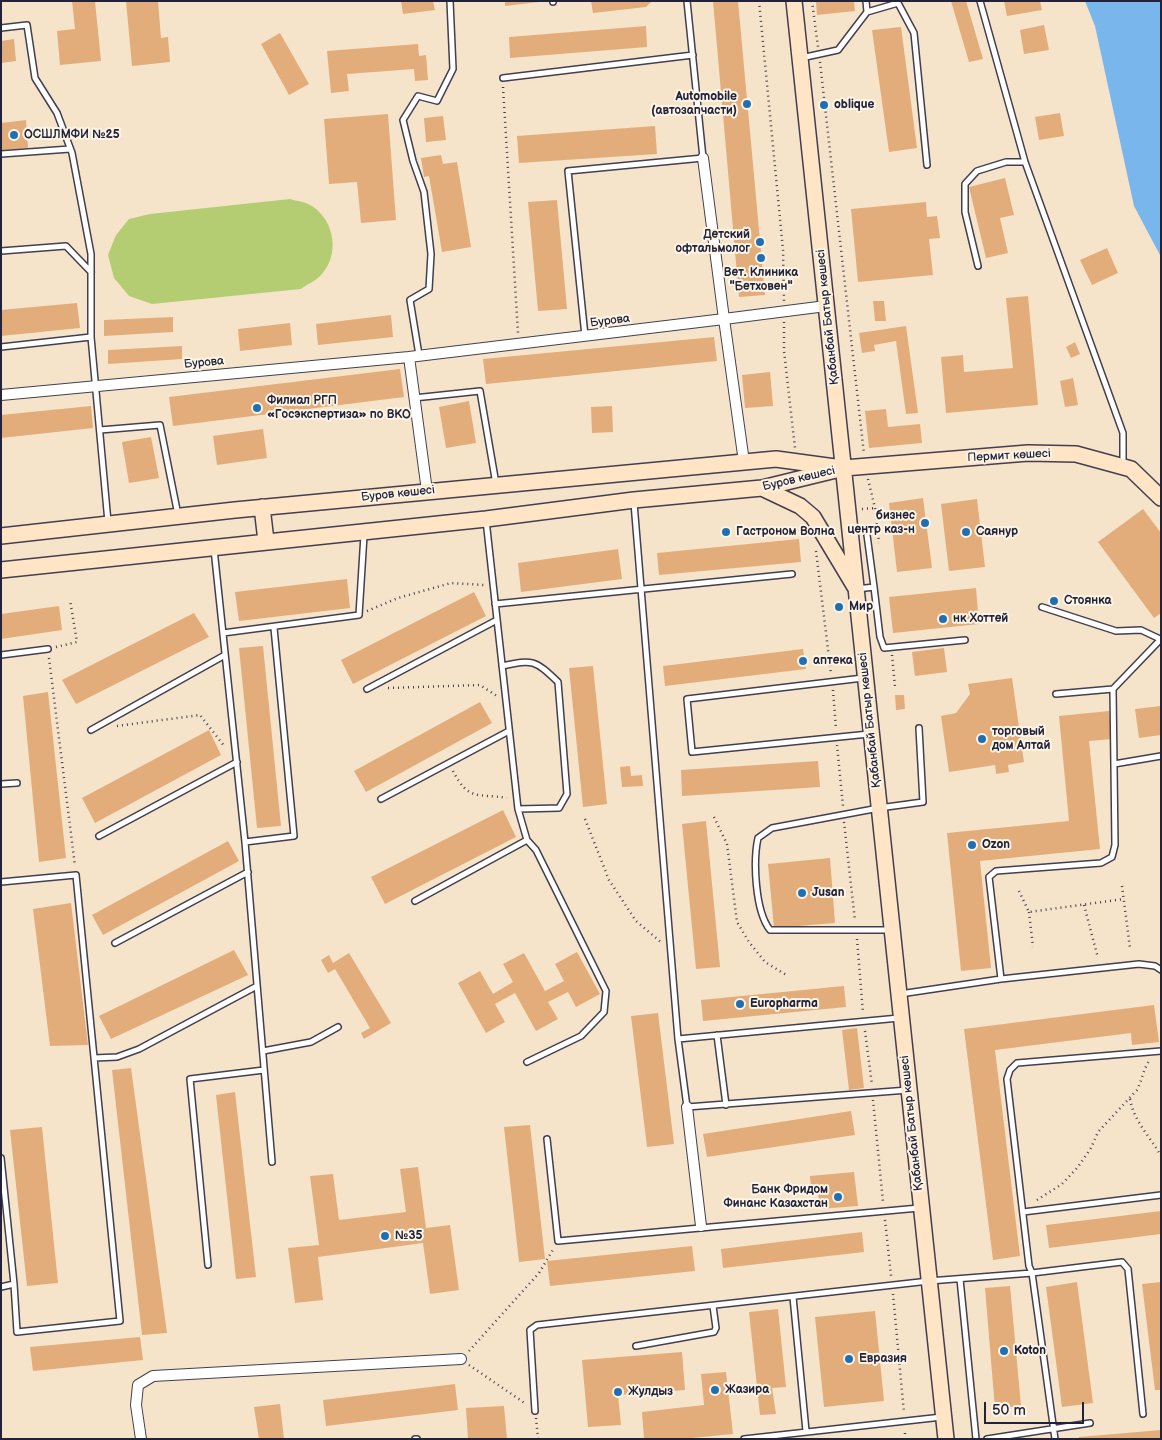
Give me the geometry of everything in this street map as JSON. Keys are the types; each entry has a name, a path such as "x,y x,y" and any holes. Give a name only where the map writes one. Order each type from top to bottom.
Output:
{"main road":[{"name":"Қабанбай Батыр көшесі","path":"794,1 946,1439"},
{"name":"Пермит көшесі","path":"844,468 867,473 1028,453 1076,454 1131,469 1161,498"},
{"name":"Буров көшесі","path":"1,536 262,507 776,459 844,468"},
{"name":"Буров көшесі","path":"1,570 486,519 634,500 762,488 844,468"},
{"path":"762,488 800,506 813,517 856,589"},
{"path":"262,507 266,542"}],"street":[{"path":"703,158 744,462"},
{"name":"Бурова","path":"1,395 414,356 826,306"},
{"path":"414,356 414,398 427,491"},
{"path":"687,1107 701,1226"},
{"path":"141,1439 136,1405 138,1386 153,1376 461,1359"}],"lane":[{"path":"414,356 410,300 429,288 431,254 424,192 412,161 403,120 418,96 437,101 453,69 450,1"},
{"path":"585,336 568,172 703,158 688,1"},
{"path":"866,1 867,12"},
{"path":"980,1 1025,162 1123,433 1123,467"},
{"path":"800,58 838,50 867,12 898,3 914,33 927,165"},
{"path":"1,28 27,26 35,78 56,113 70,149 91,254 91,337 108,523"},
{"path":"503,78 693,55"},
{"path":"1,154 70,149"},
{"path":"978,266 965,212 965,184 977,171 1006,162 1025,162"},
{"path":"1,251 66,246 91,272"},
{"path":"1,347 91,337"},
{"path":"414,398 480,391 496,485"},
{"path":"100,430 160,425 178,516"},
{"path":"634,500 678,1039 687,1107 908,1090"},
{"path":"486,519 518,809 527,840 536,850 606,991 604,1012 581,1036 527,1062"},
{"path":"223,634 358,615 364,531"},
{"path":"867,535 880,637 884,648 965,640"},
{"path":"214,548 248,872 272,1162"},
{"path":"495,604 792,574"},
{"path":"856,589 874,586"},
{"path":"1042,606 1116,631 1141,630 1160,639 1113,689 1056,694"},
{"path":"367,689 497,620"},
{"path":"245,842 294,836 274,628"},
{"path":"1,655 48,649"},
{"path":"91,730 225,655"},
{"path":"502,666 527,660 539,664 558,682 568,794 559,808 518,809"},
{"path":"866,677 687,699 692,752 872,734"},
{"path":"1001,979 989,877 996,871 1101,863 1112,857 1114,845 1113,689"},
{"path":"892,930 770,930 759,900 755,864 758,838 767,831 844,814 923,802 919,728"},
{"path":"381,799 509,731"},
{"path":"1114,764 1161,756"},
{"path":"99,836 237,762"},
{"path":"1,784 17,783"},
{"path":"415,902 527,840"},
{"path":"115,943 248,872"},
{"path":"1,882 76,875 120,1321 17,1332 1,1158"},
{"path":"899,994 1001,979 1139,964 1155,966 1161,970"},
{"path":"94,1058 117,1057 139,1049 257,986"},
{"path":"678,1039 902,1018"},
{"path":"263,1052 311,1042 338,1027"},
{"path":"717,1035 726,1105"},
{"path":"1055,1439 1023,1212 1007,1079 1010,1070 1017,1063 1161,1051"},
{"path":"208,1265 190,1079 264,1070"},
{"path":"547,1139 558,1241 701,1226 922,1208"},
{"path":"1023,1212 1161,1196"},
{"path":"535,1410 530,1330 537,1324 1122,1262 1128,1269 1143,1414"},
{"path":"960,1278 976,1439"},
{"path":"1,1286 14,1284"},
{"path":"793,1297 806,1432"},
{"path":"636,1346 714,1332 716,1328 713,1306"},
{"path":"744,1439 785,1436 944,1417"},
{"path":"987,1439 1090,1423"}],"path":[{"path":"759,1 783,250 784,351 796,462"},
{"path":"812,1 859,419 867,473 875,508 879,546"},
{"path":"503,78 519,344"},
{"path":"867,473 876,480"},
{"path":"848,510 875,508"},
{"path":"816,545 832,682 864,1021 892,1285 905,1421 905,1439"},
{"path":"358,615 398,598 451,583 493,585"},
{"path":"70,600 76,642 48,649 76,875"},
{"path":"892,647 895,687"},
{"path":"367,689 480,685 506,703"},
{"path":"91,730 200,715 237,762"},
{"path":"449,763 468,793 476,796 517,800"},
{"path":"714,817 727,844 737,922 749,942 765,962 788,976"},
{"path":"585,819 609,880 636,921 671,950"},
{"path":"1122,886 1130,948"},
{"path":"1019,890 1030,912 1033,947"},
{"path":"1030,912 1124,899"},
{"path":"1084,905 1098,958"},
{"path":"1037,1200 1062,1184 1078,1167 1091,1148 1098,1132 1130,1099 1142,1081 1143,1070 1149,1061"},
{"path":"1130,1099 1132,1110 1141,1128 1161,1156"},
{"path":"538,1439 535,1410 461,1359 539,1273 558,1241"}],"green space":[{"path":"290,199 310,205 320,212 330,229 332,239 333,248 327,267 319,277 301,289 152,304 129,296 114,278 108,255 116,235 129,219 150,214"}],"water":[{"path":"1085,1 1161,1 1161,257 1134,206 1095,26"}],"building":[{"path":"72,1 95,1 101,61 60,65 57,31 75,29"},
{"path":"126,1 158,1 161,38 168,37 170,62 132,66"},
{"path":"401,1 433,1 435,10 403,14"},
{"path":"505,1 539,1 539,2 505,6"},
{"path":"591,1 652,1 646,7 593,13"},
{"path":"713,1 738,1 765,295 739,297"},
{"path":"816,1 854,1 855,11 817,15"},
{"path":"951,1 966,1 983,59 969,62"},
{"path":"1004,1 1040,1 1042,10 1007,16"},
{"path":"1044,25 1049,50 1024,54 1020,30"},
{"path":"646,26 647,47 510,58 509,37"},
{"path":"901,27 917,148 889,152 872,30"},
{"path":"280,33 309,84 289,95 261,44"},
{"path":"14,39 16,61 1,63 1,41"},
{"path":"418,44 419,56 426,55 428,80 415,81 414,69 347,74 349,91 331,93 327,51"},
{"path":"1060,113 1064,136 1039,140 1035,117"},
{"path":"388,114 396,220 361,223 357,182 329,184 324,119"},
{"path":"443,116 446,140 426,142 424,118"},
{"name":"ОСШЛМФИ №25","path":"26,120 28,148 1,150 1,123"},
{"path":"655,126 657,154 519,163 517,136"},
{"path":"441,155 443,164 457,162 471,247 442,252 429,176 424,177 421,158"},
{"path":"1005,178 1014,215 1000,218 1008,253 986,258 969,187"},
{"path":"557,200 567,309 538,311 528,202"},
{"path":"926,202 927,217 937,216 940,238 929,239 933,275 858,282 851,209"},
{"path":"1107,248 1118,273 1092,285 1080,260"},
{"path":"1028,296 1038,405 946,413 941,357 963,355 964,372 1013,368 1006,298"},
{"path":"873,301 884,301 886,321 875,321"},
{"path":"77,303 80,328 1,336 1,310"},
{"path":"391,315 393,337 318,345 316,324"},
{"path":"173,317 173,332 104,336 104,320"},
{"path":"290,323 292,345 240,351 238,329"},
{"path":"906,326 918,413 906,414 896,341 874,345 875,351 862,353 859,333"},
{"path":"714,337 717,361 486,384 483,359"},
{"path":"1075,342 1080,354 1071,358 1066,347"},
{"path":"182,346 182,359 108,364 108,350"},
{"path":"400,369 404,397 173,426 169,397"},
{"path":"770,372 773,406 745,408 742,375"},
{"path":"1073,378 1078,405 1065,407 1060,381"},
{"path":"469,401 476,443 446,448 439,407"},
{"path":"91,406 93,428 1,438 1,415"},
{"path":"612,406 613,432 592,433 591,407"},
{"path":"886,409 888,427 920,424 922,443 869,448 865,411"},
{"path":"263,429 267,458 217,465 213,436"},
{"path":"151,437 159,478 129,483 122,442"},
{"path":"923,498 932,568 897,572 889,503"},
{"path":"977,499 985,567 949,571 941,504"},
{"path":"1143,509 1161,533 1161,613 1154,618 1098,542"},
{"path":"799,539 801,562 659,575 657,553"},
{"path":"618,549 622,579 521,592 518,563"},
{"path":"347,579 350,608 239,621 235,592"},
{"path":"976,588 979,624 893,633 889,597"},
{"path":"474,592 486,616 353,684 341,660"},
{"path":"59,606 62,630 1,639 1,614"},
{"path":"194,613 209,637 76,704 62,680"},
{"path":"263,646 281,826 257,828 239,648"},
{"path":"944,648 947,672 915,676 912,652"},
{"path":"803,649 806,669 665,686 663,666"},
{"path":"593,666 607,804 583,807 569,668"},
{"name":"торговый дом Алтай","path":"1012,678 1024,762 1008,765 1009,772 996,774 995,765 949,772 941,716 956,713 970,694 968,684"},
{"path":"48,692 66,858 39,862 23,696"},
{"path":"895,695 904,695 905,709 896,710"},
{"path":"480,702 492,723 366,792 354,771"},
{"path":"1161,706 1161,735 1139,738 1135,709"},
{"path":"1109,711 1112,739 1089,741 1100,849 980,861 991,968 961,971 947,833 1069,821 1059,716"},
{"path":"209,730 221,755 95,823 82,798"},
{"path":"818,761 820,787 682,796 681,770"},
{"path":"630,766 631,776 642,775 643,786 622,787 620,767"},
{"path":"503,810 516,837 385,904 371,877"},
{"path":"706,821 720,967 696,969 682,824"},
{"path":"228,841 239,861 103,935 92,915"},
{"name":"Jusan","path":"830,858 835,923 774,928 768,864"},
{"path":"71,903 88,1045 50,1046 33,909"},
{"path":"234,950 248,975 111,1039 99,1016"},
{"path":"577,952 600,994 576,1007 568,992 548,1002 558,1019 536,1031 515,993 495,1004 505,1022 486,1033 458,983 480,971 493,994 513,982 503,964 524,953 545,991 564,981 555,964"},
{"path":"349,953 391,1023 364,1039 361,1033 370,1028 335,969 328,973 321,960 329,955 333,963"},
{"path":"844,986 846,1007 703,1021 701,1000"},
{"path":"1154,1005 1159,1042 1132,1045 1131,1033 995,1050 1020,1256 993,1260 964,1029"},
{"path":"658,1013 674,1144 647,1147 631,1016"},
{"path":"857,1028 864,1088 849,1090 842,1030"},
{"path":"131,1068 167,1333 142,1335 112,1070"},
{"path":"235,1092 256,1277 236,1279 216,1095"},
{"path":"851,1111 855,1135 707,1157 703,1134"},
{"path":"530,1125 545,1259 519,1262 504,1127"},
{"path":"42,1127 58,1283 27,1286 10,1130"},
{"name":"№35","path":"418,1167 426,1228 450,1225 459,1290 430,1294 423,1243 318,1257 323,1300 295,1303 288,1248 319,1245 310,1176 333,1174 339,1220 406,1212 400,1169"},
{"name":"Банк Фридом Финанс Казахстан","path":"854,1172 858,1206 819,1209 818,1188 811,1189 810,1176"},
{"path":"1161,1211 1161,1234 1049,1248 1046,1225"},
{"path":"862,1232 864,1252 723,1268 721,1249"},
{"path":"692,1246 695,1271 550,1286 547,1261"},
{"path":"1077,1282 1093,1403 1062,1407 1046,1287"},
{"path":"1161,1282 1161,1390 1155,1390 1142,1284"},
{"path":"1010,1286 1021,1406 995,1409 985,1288"},
{"path":"778,1309 786,1387 772,1388 776,1414 760,1415 749,1312"},
{"name":"Евразия","path":"875,1311 884,1401 824,1407 815,1317"},
{"path":"140,1337 143,1360 33,1371 30,1347"},
{"name":"Жулдыз","path":"682,1352 685,1390 618,1395 621,1425 588,1427 582,1360"},
{"name":"Жазира","path":"726,1372 733,1434 682,1439 644,1439 642,1412 704,1405 701,1374"},
{"path":"455,1384 458,1410 326,1426 323,1400"},
{"path":"280,1404 284,1439 259,1439 254,1407"},
{"path":"504,1406 507,1439 468,1439 466,1408"},
{"path":"1161,1430 1161,1439 1079,1439 1079,1437"}],"place":[{"name":"Automobile (автозапчасти)","path":"747,104"},
{"name":"oblique","path":"824,105"},
{"name":"ОСШЛМФИ №25","path":"14,135"},
{"name":"Детский офтальмолог","path":"760,242"},
{"name":"Вет. Клиника \"Бетховен\"","path":"761,258"},
{"name":"Филиал РГП «Госэкспертиза» по ВКО","path":"257,408"},
{"name":"бизнес центр каз-н","path":"925,523"},
{"name":"Гастроном Волна","path":"726,532"},
{"name":"Саянур","path":"966,532"},
{"name":"Стоянка","path":"1054,601"},
{"name":"Мир","path":"839,607"},
{"name":"нк Хоттей","path":"943,619"},
{"name":"аптека","path":"803,661"},
{"name":"торговый дом Алтай","path":"982,739"},
{"name":"Ozon","path":"972,845"},
{"name":"Jusan","path":"802,893"},
{"name":"Europharma","path":"740,1004"},
{"name":"Банк Фридом Финанс Казахстан","path":"838,1197"},
{"name":"№35","path":"385,1236"},
{"name":"Koton","path":"1004,1351"},
{"name":"Евразия","path":"849,1359"},
{"name":"Жазира","path":"715,1390"},
{"name":"Жулдыз","path":"618,1392"}]}
